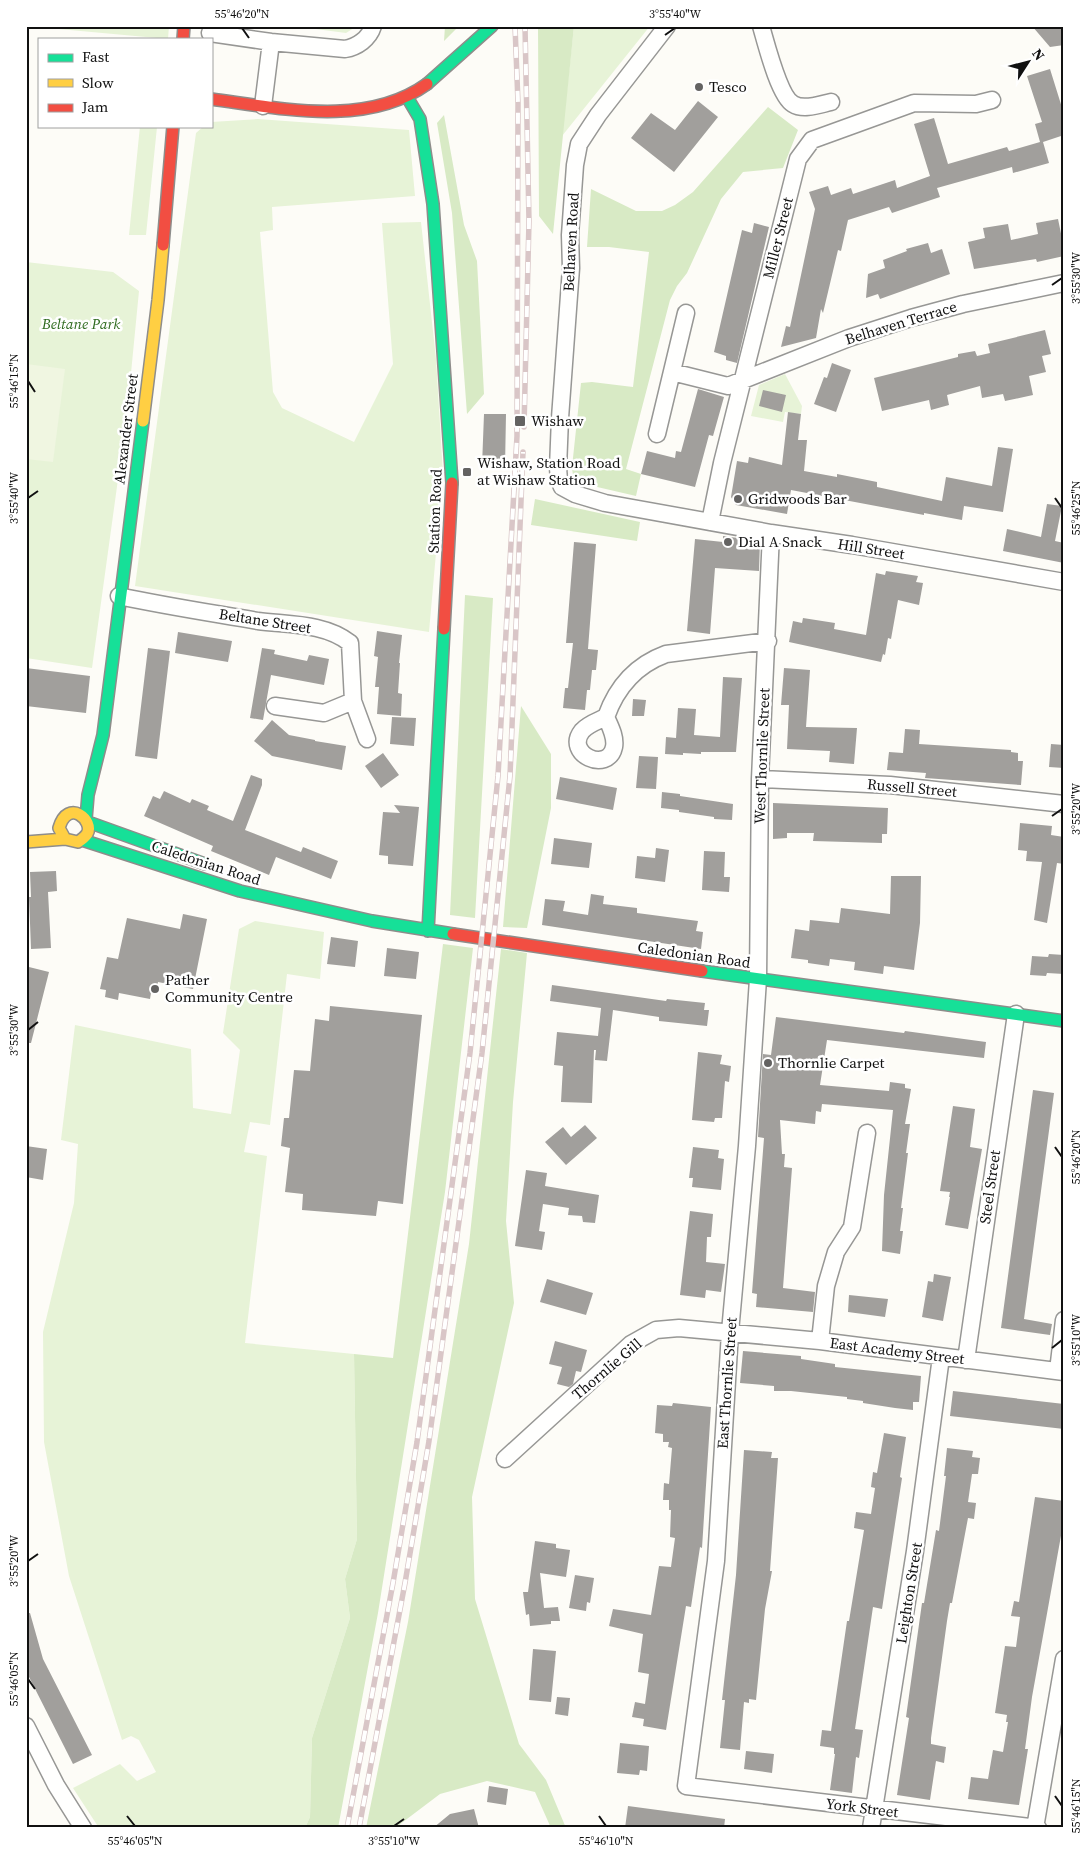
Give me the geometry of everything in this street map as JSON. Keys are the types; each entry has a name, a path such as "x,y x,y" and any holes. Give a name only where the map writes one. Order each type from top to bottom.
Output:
{"street":[{"path":"210,33 271,42 344,49 353,48 365,40 373,26"},
{"path":"212,100 300,110 378,108 407,96 432,80 492,26"},
{"name":"Belhaven Road","path":"562,487 559,480 558,452 571,268 570,235 575,165 579,144 598,115 667,26"},
{"path":"761,26 777,77 793,104 814,106 831,102"},
{"path":"263,106 271,42"},
{"name":"Station Road","path":"407,96 420,119 433,204 452,475 428,931"},
{"name":"Miller Street","path":"710,522 722,463 798,158 812,140 914,102 976,104 992,100"},
{"name":"Alexander Street","path":"87,820 88,795 103,735 119,596 158,300 173,128"},
{"name":"Belhaven Terrace","path":"672,372 728,386 849,338 911,318 964,304 1064,283"},
{"path":"658,434 686,313"},
{"name":"Hill Street","path":"562,487 575,494 606,503 771,533 852,545 1064,582"},
{"name":"West Thornlie Street","path":"758,979 760,779 768,641 771,533"},
{"name":"Beltane Street","path":"119,596 250,619 329,630 340,635 350,643 353,702 367,739"},
{"path":"606,717 622,686 635,671 651,660 666,654 768,641"},
{"path":"275,706 324,713 353,702"},
{"name":"Alexander Street","path":"81,779 103,735"},
{"name":"Russell Street","path":"760,779 890,784 1064,804"},
{"path":"65,839 59,828 58,820 70,802"},
{"name":"Caledonian Road","path":"58,820 66,814 75,812 87,820 218,869"},
{"path":"82,840 88,832 87,820"},
{"name":"Caledonian Road","path":"26,842 65,839 73,842 82,840 240,891 372,921 428,931 946,1006 1064,1021"},
{"name":"Caledonian Road","path":"252,881 322,909"},
{"name":"East Thornlie Street","path":"686,1786 716,1561 730,1332 758,979"},
{"name":"Steel Street","path":"966,1360 1016,1014"},
{"path":"820,1341 826,1286 836,1252 852,1227 867,1133"},
{"path":"1061,1371 1064,1320"},
{"name":"Thornlie Gill","path":"505,1459 631,1344 656,1330 679,1328 730,1332"},
{"name":"East Academy Street","path":"730,1332 820,1341 1061,1371"},
{"name":"Leighton Street","path":"871,1828 915,1551 941,1357"},
{"path":"1036,1828 1064,1659"},
{"path":"26,1726 56,1785 83,1828"},
{"name":"York Street","path":"686,1786 1036,1828"}],"green space":[{"path":"26,26 169,26 168,38"},
{"path":"293,26 357,26 346,33"},
{"path":"445,26 459,26 444,41"},
{"path":"538,26 574,26 553,234 539,216"},
{"path":"574,26 650,26 562,136"},
{"path":"768,107 798,130 783,168 743,172 721,199 687,273 677,286 670,300 626,469 641,474 636,496 580,483 573,476 572,467 581,383 592,382 633,387 649,252 609,247 587,247 591,189 636,211 662,211 675,205 693,192"},
{"path":"444,115 464,225 477,261 484,394 467,414 452,213 437,123"},
{"path":"258,119 409,130 415,196 272,207 273,230 260,232 273,392 282,408 354,442 393,364 382,223 421,222 436,359 443,474 429,632 135,586 196,133 202,128 212,128 212,122"},
{"path":"140,128 157,128 146,235 129,235"},
{"name":"Beltane Park","path":"26,262 113,272 139,291 127,414 92,668 26,658"},
{"path":"26,364 65,369 53,462 26,459"},
{"path":"785,374 802,406 801,414 785,412 783,422 751,416 759,385"},
{"path":"535,499 640,522 637,541 531,525"},
{"path":"465,595 493,598 475,918 450,915"},
{"path":"521,706 551,754 551,808 527,928 503,927"},
{"path":"255,921 324,932 320,979 287,974 270,1125 250,1122 244,1152 267,1156 245,1343 354,1354 357,1539 345,1579 350,1618 312,1738 310,1817 305,1828 99,1828 73,1788 120,1764 137,1781 156,1772 139,1740 131,1736 122,1740 69,1576 44,1442 43,1332 74,1203 78,1144 61,1140 75,1025 191,1049 193,1108 231,1114 240,1050 223,1033 239,929"},
{"path":"443,944 473,948 445,1192 378,1613 338,1828 305,1828 310,1817 312,1738 350,1618 345,1579 357,1539 354,1354 393,1358"},
{"path":"501,949 527,953 513,1102 506,1221 514,1303 472,1497 475,1599 519,1744 546,1780 566,1828 551,1828 535,1792 487,1781 440,1794 399,1825 398,1828 366,1828 408,1622 469,1244"}],"building":[{"path":"1032,26 1064,26 1064,45 1050,47"},
{"path":"1050,69 1064,114 1064,135 1043,142 1049,163 1013,173 1012,167 937,188 940,197 892,213 889,207 848,220 841,251 838,250 823,313 821,309 816,338 781,347 786,326 790,327 815,209 809,192 828,186 831,195 851,188 853,194 895,180 897,188 930,176 914,124 934,118 948,164 1007,147 1009,151 1040,142 1035,124 1042,122 1027,76"},
{"path":"698,101 718,117 674,172 631,138 651,113 675,130"},
{"path":"1058,219 1064,256 1037,262 1036,259 974,269 968,242 985,238 983,228 1008,224 1011,240 1038,234 1036,223"},
{"path":"754,223 769,227 737,363 726,360 726,356 714,352 742,230 752,233"},
{"path":"928,243 931,253 942,249 950,274 880,299 878,294 866,298 868,274 885,268 883,260 907,251 906,249"},
{"path":"1045,330 1051,354 1042,356 1046,372 1029,376 1033,395 1005,401 1003,394 982,398 980,386 947,395 949,405 931,410 929,400 882,411 874,378 958,357 958,354 975,351 977,356 990,353 988,344"},
{"path":"832,363 851,370 836,412 814,404 824,377 827,378"},
{"path":"698,389 724,397 713,436 709,435 695,487 641,474 647,451 675,458 676,451 681,452"},
{"path":"763,390 786,395 782,412 759,406"},
{"path":"788,412 801,414 798,440 807,440 804,471 837,477 837,474 877,482 877,487 942,501 946,477 992,486 998,447 1013,449 1003,512 964,506 962,520 924,513 924,515 791,490 787,514 736,505 731,497 737,461 748,463 749,457 782,465"},
{"path":"484,414 506,414 505,467 482,466"},
{"path":"1047,504 1062,506 1055,541 1064,543 1064,563 1003,551 1007,529 1041,537"},
{"path":"723,536 760,541 759,571 715,568 710,634 687,631 695,539 723,542"},
{"path":"574,542 596,544 588,649 598,650 596,670 592,670 590,690 587,690 585,710 563,708 565,688 568,688 573,643 566,643"},
{"path":"886,571 918,576 916,582 923,583 919,605 898,600 891,639 888,638 885,655 883,654 881,662 789,642 793,621 802,623 803,618 835,623 834,629 866,635 876,573 885,575"},
{"path":"377,631 402,635 398,693 402,694 401,716 377,714 379,687 375,687 378,657 374,656"},
{"path":"178,632 232,641 228,662 175,653"},
{"path":"148,648 170,651 157,759 135,756"},
{"path":"262,648 275,650 274,654 307,661 309,655 329,659 324,685 271,675 263,720 250,718"},
{"path":"26,668 90,676 86,713 26,706"},
{"path":"784,668 810,670 806,727 857,728 854,764 829,762 830,751 787,749 789,705 781,705"},
{"path":"723,677 742,678 736,752 683,753 683,755 665,754 666,737 676,738 678,708 696,709 694,735 720,737"},
{"path":"633,699 646,700 644,716 632,716"},
{"path":"392,717 416,718 414,746 390,744"},
{"path":"272,720 289,735 346,746 342,770 272,756 254,741"},
{"path":"905,729 920,730 919,744 1011,750 1011,752 1018,753 1018,761 1023,761 1021,785 925,778 926,773 887,770 889,752 903,753"},
{"path":"1051,744 1064,745 1064,768 1049,767"},
{"path":"383,753 399,775 381,788 365,766"},
{"path":"639,756 658,757 656,789 636,788"},
{"path":"251,775 262,779 262,785 245,830 301,852 303,847 338,861 331,879 276,857 269,875 211,851 213,846 144,816 153,796 160,799 164,791 190,803 192,799 209,806 207,810 233,821"},
{"path":"560,777 617,788 613,810 556,799"},
{"path":"662,792 733,804 732,820 714,819 714,817 661,808"},
{"path":"773,803 888,808 887,834 882,834 882,843 813,841 814,833 787,833 787,838 773,839"},
{"path":"394,805 419,807 413,866 388,864 388,856 379,855 383,812 400,813"},
{"path":"1020,823 1052,826 1051,835 1064,837 1064,864 1057,863 1047,923 1034,920 1042,862 1026,861 1027,851 1018,850"},
{"path":"554,838 592,843 589,868 551,864"},
{"path":"656,848 669,850 665,882 635,878 637,856 655,858"},
{"path":"704,851 725,852 724,877 730,877 729,892 702,890"},
{"path":"56,871 57,891 48,892 51,948 31,949 30,872"},
{"path":"891,876 921,876 920,923 914,970 884,966 883,974 854,970 855,962 830,959 829,966 808,963 808,960 791,958 795,929 809,931 810,920 839,923 841,908 890,914"},
{"path":"591,894 604,896 603,904 637,908 637,913 698,921 696,931 703,932 701,949 542,925 545,899 565,901 563,911 588,915"},
{"path":"183,914 207,919 193,989 158,982 157,988 152,987 150,999 119,993 118,1000 105,997 106,990 100,989 107,957 118,959 127,918 180,929"},
{"path":"331,937 358,941 355,967 327,964"},
{"path":"387,948 419,952 416,979 384,976"},
{"path":"1049,954 1064,955 1064,974 1030,975 1032,956 1048,957"},
{"path":"29,967 49,972 31,1043 26,1043 26,975"},
{"path":"552,985 666,1001 667,999 705,1003 704,1010 709,1010 707,1026 659,1021 659,1017 613,1010 607,1061 595,1060 596,1050 594,1050 592,1103 561,1102 563,1066 554,1065 557,1032 598,1036 601,1008 550,1001"},
{"path":"330,1006 422,1015 403,1204 378,1201 376,1216 302,1210 303,1194 285,1192 290,1148 281,1146 284,1118 289,1118 294,1070 310,1071 315,1019 329,1021"},
{"path":"776,1017 986,1042 984,1058 827,1040 820,1085 889,1091 890,1082 905,1084 905,1088 911,1089 905,1124 910,1124 901,1208 903,1208 900,1231 903,1231 900,1254 882,1251 884,1195 893,1110 822,1104 821,1112 816,1111 815,1124 780,1120 782,1154 785,1154 784,1167 792,1168 783,1288 815,1292 813,1312 756,1307 757,1294 752,1293 764,1138 758,1137 763,1054 771,1055"},
{"path":"698,1052 722,1055 720,1064 731,1066 729,1082 725,1081 722,1118 715,1118 714,1122 692,1120"},
{"path":"1033,1090 1054,1093 1024,1319 1052,1324 1050,1335 1001,1328"},
{"path":"953,1106 975,1109 970,1147 982,1149 968,1229 945,1225 950,1192 940,1191"},
{"path":"585,1125 597,1138 566,1165 545,1142 563,1127 571,1137"},
{"path":"26,1146 47,1149 43,1180 26,1177"},
{"path":"693,1147 719,1150 718,1158 724,1159 721,1190 692,1187 693,1178 689,1178"},
{"path":"526,1170 547,1173 545,1186 599,1195 595,1223 583,1222 582,1216 568,1215 569,1208 543,1204 539,1231 545,1232 542,1250 515,1246"},
{"path":"690,1211 713,1214 711,1237 707,1237 706,1262 725,1264 721,1292 706,1290 705,1298 680,1295"},
{"path":"934,1274 951,1277 943,1321 922,1317 928,1281 933,1282"},
{"path":"547,1279 593,1293 586,1315 540,1302"},
{"path":"849,1295 888,1299 885,1317 848,1312"},
{"path":"555,1341 587,1350 581,1372 576,1371 573,1384 569,1387 557,1384 562,1367 549,1364"},
{"path":"743,1351 801,1356 801,1359 835,1364 835,1367 921,1376 919,1402 913,1402 913,1410 863,1403 863,1401 847,1399 847,1397 774,1391 774,1386 740,1383"},
{"path":"953,1391 1064,1404 1064,1429 950,1416"},
{"path":"673,1403 711,1407 702,1548 700,1547 691,1607 686,1606 666,1730 643,1726 644,1719 632,1717 635,1702 645,1704 649,1674 638,1672 643,1634 609,1626 613,1609 651,1615 659,1566 671,1567 675,1538 670,1537 671,1510 669,1510 669,1500 663,1500 664,1483 669,1484 672,1448 668,1447 669,1442 663,1442 663,1434 655,1433 657,1405 672,1406"},
{"path":"884,1433 906,1437 900,1477 902,1478 882,1609 873,1607 855,1729 863,1730 859,1758 856,1757 852,1793 830,1790 835,1754 834,1748 820,1746 822,1730 831,1731 847,1621 849,1621 864,1530 854,1528 856,1512 871,1514 875,1488 871,1487 873,1472 877,1473"},
{"path":"947,1448 973,1451 972,1457 980,1458 978,1474 972,1474 968,1502 976,1503 974,1519 968,1518 947,1621 931,1738 931,1744 946,1747 944,1763 936,1761 930,1800 897,1795 909,1718 906,1717 922,1603 924,1603 936,1530 939,1531 946,1476 944,1476"},
{"path":"744,1450 772,1452 771,1458 778,1458 770,1571 772,1571 765,1609 756,1700 749,1699 749,1703 744,1702 740,1750 720,1748 725,1700 722,1700 736,1575"},
{"path":"1035,1497 1064,1501 1064,1519 1032,1697 1025,1749 1028,1749 1019,1805 968,1799 971,1777 988,1779 993,1750 1003,1752 1008,1722 1006,1722 1007,1715 995,1713 1005,1646 1016,1647 1020,1617 1011,1616 1014,1601 1019,1602"},
{"path":"535,1541 556,1544 556,1548 570,1550 566,1577 540,1573 544,1608 558,1607 560,1621 530,1626 529,1614 526,1615 523,1592 528,1592"},
{"path":"575,1575 594,1578 590,1603 587,1602 586,1611 569,1608"},
{"path":"26,1613 30,1613 43,1659 92,1755 73,1764 26,1671"},
{"path":"533,1649 556,1651 551,1702 529,1700"},
{"path":"557,1697 570,1698 568,1716 555,1714"},
{"path":"620,1743 649,1746 647,1771 640,1770 639,1775 617,1773"},
{"path":"746,1751 774,1754 772,1773 744,1769"},
{"path":"489,1786 508,1789 506,1805 487,1802"},
{"path":"628,1806 725,1819 724,1828 625,1828"},
{"path":"474,1809 479,1828 433,1828 450,1814"}],"railway":[{"path":"347,1828 393,1583 417,1442 470,1053 498,776 517,436 518,103 515,26"},
{"path":"524,427 529,221 525,26"},
{"path":"359,1828 405,1583 429,1441 482,1053 510,776 523,452"}],"traffic: fast":[{"path":"427,84 492,26"},
{"path":"407,97 420,119 433,204 452,483"},
{"path":"86,819 88,795 103,735 143,421"},
{"path":"428,931 444,629"},
{"path":"88,822 205,864"},
{"path":"82,840 240,891 372,921 453,934"},
{"path":"702,971 1064,1021"}],"traffic: slow":[{"path":"143,421 163,245"},
{"path":"26,842 65,839 78,842 87,834 88,829 87,823 79,814 68,814 63,819 59,828 65,839"}],"traffic: jam":[{"path":"183,38 184,26"},
{"path":"212,99 294,110 350,110 377,106 403,98 427,84"},
{"path":"163,245 173,128"},
{"path":"444,629 452,483"},
{"path":"453,934 702,971"}],"place":[{"name":"Tesco","path":"699,87"},
{"name":"Wishaw","path":"520,421"},
{"name":"Wishaw, Station Road at Wishaw Station","path":"467,472"},
{"name":"Gridwoods Bar","path":"738,499"},
{"name":"Dial A Snack","path":"728,542"},
{"name":"Pather Community Centre","path":"155,989"},
{"name":"Thornlie Carpet","path":"768,1063"}]}
